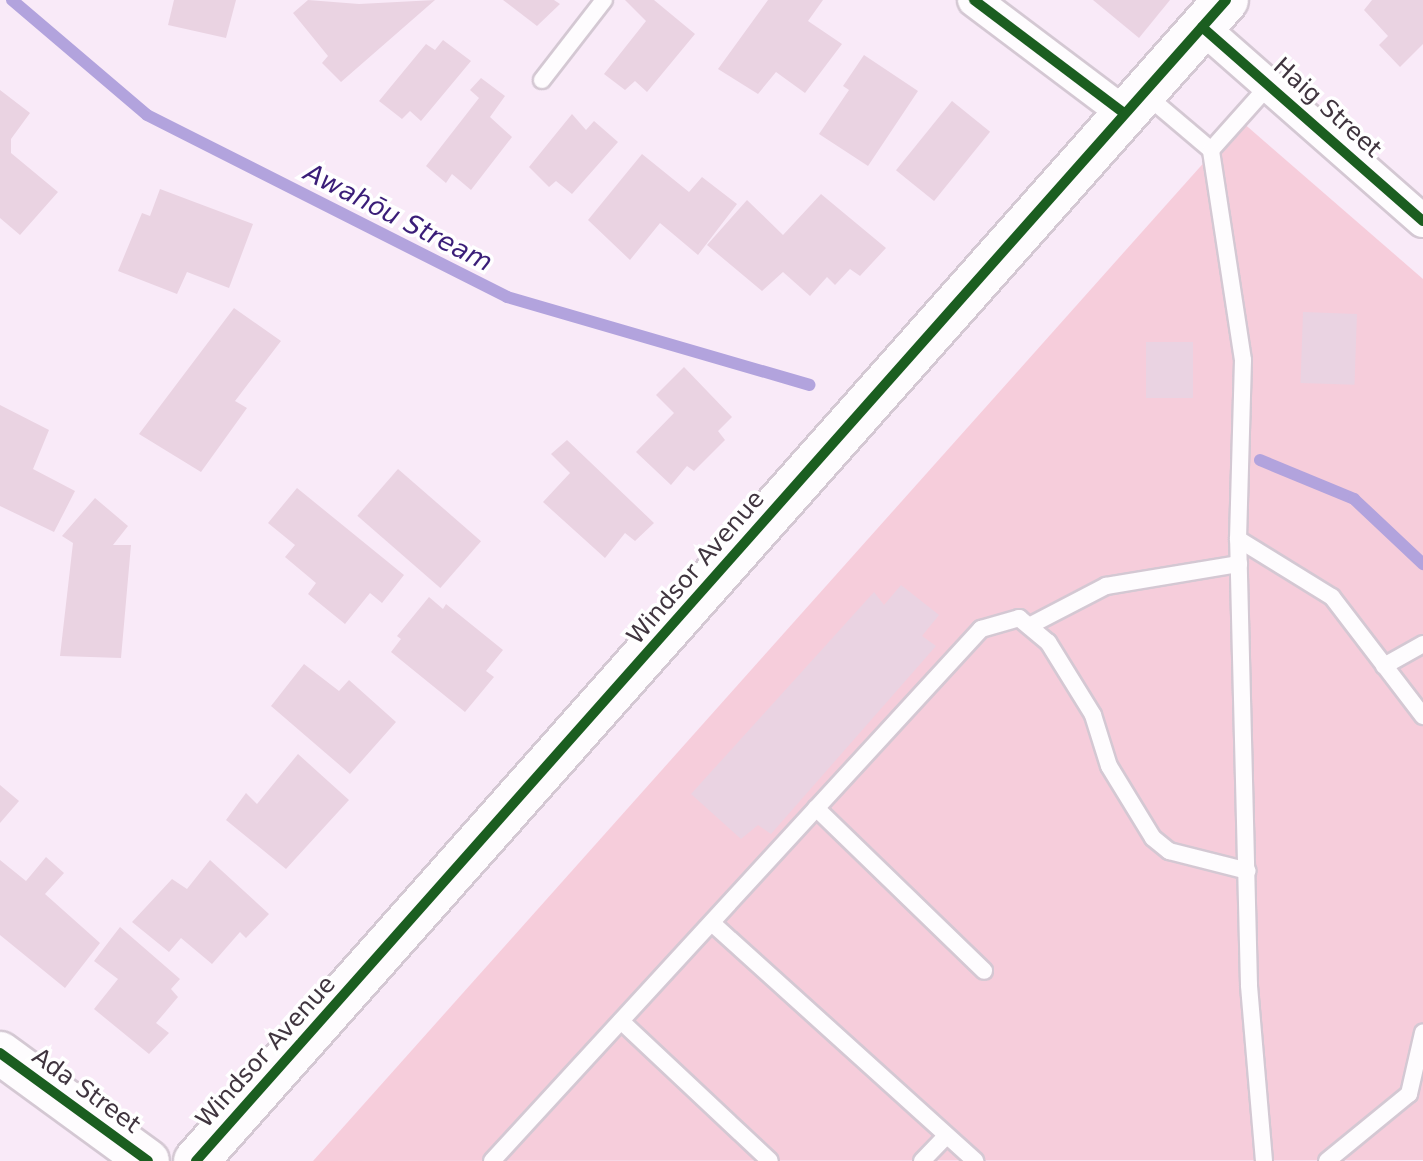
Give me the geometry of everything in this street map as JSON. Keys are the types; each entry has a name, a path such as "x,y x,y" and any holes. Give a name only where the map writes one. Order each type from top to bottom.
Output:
{"main road":[{"name":"Windsor Avenue","path":"196,1161 1214,14"}],"street":[{"path":"974,0 1134,103"},
{"name":"Haig Street","path":"1214,14 1270,84 1423,221"},
{"name":"Ada Street","path":"0,1053 148,1161"}],"lane":[{"path":"542,80 604,0"},
{"path":"1211,150 1270,84"},
{"path":"1134,103 1211,150 1243,360 1238,539 1249,985 1264,1161"},
{"path":"1238,539 1332,597 1423,716"},
{"path":"1029,626 1106,586 1239,564"},
{"path":"492,1161 981,629 1019,618 1048,642 1093,715 1109,766 1153,838 1169,851 1248,871"},
{"path":"1384,666 1423,644"},
{"path":"816,808 984,971"},
{"path":"712,923 975,1161"},
{"path":"621,1021 770,1161"},
{"path":"1327,1161 1409,1094 1423,1033"},
{"path":"922,1161 946,1136"}],"shaded area":[{"path":"1241,121 1423,279 1423,1160 313,1161"}],"building":[{"path":"174,0 236,0 226,38 168,25"},
{"path":"308,0 359,4 435,0 341,82 322,63 328,56 293,13"},
{"path":"503,0 554,0 560,4 537,26"},
{"path":"625,0 654,0 695,34 647,92 635,81 625,90 604,74 646,21"},
{"path":"768,0 823,0 808,21 842,44 805,93 776,72 758,94 718,69"},
{"path":"1093,0 1170,0 1139,38"},
{"path":"1372,0 1423,0 1423,44 1400,67 1379,45 1388,36 1364,10"},
{"path":"443,40 471,61 421,121 410,111 402,119 379,101 426,44 435,50"},
{"path":"864,55 918,91 868,166 819,134 849,90 843,86"},
{"path":"481,78 505,96 490,117 512,137 471,190 452,174 446,183 426,166 479,98 470,90"},
{"path":"0,90 30,113 11,139 11,153 58,192 20,235 0,218"},
{"path":"952,101 990,132 934,201 896,170"},
{"path":"572,114 586,130 594,121 618,142 572,194 556,181 549,187 529,167"},
{"path":"642,154 689,192 702,177 737,204 698,255 660,223 630,260 588,220"},
{"path":"160,189 253,224 229,288 187,272 177,294 118,271 142,213 150,216"},
{"path":"821,194 886,248 860,276 850,269 835,285 827,277 810,296 783,272 762,291 707,245 747,200 783,235"},
{"path":"234,308 281,341 235,401 247,408 201,472 139,434"},
{"path":"1303,312 1357,314 1354,385 1301,383"},
{"path":"1146,342 1193,342 1193,398 1146,398"},
{"path":"684,367 732,417 718,431 725,440 694,471 687,466 671,485 636,452 674,413 656,395"},
{"path":"0,405 49,430 33,469 75,491 54,532 0,506"},
{"path":"567,440 654,523 635,541 625,533 605,558 543,502 570,473 551,454"},
{"path":"398,469 481,541 440,588 357,516"},
{"path":"297,488 404,575 382,603 370,593 345,624 308,594 316,583 285,557 295,545 268,523"},
{"path":"95,498 128,526 113,545 131,545 121,658 60,656 73,543 62,536"},
{"path":"901,585 939,615 922,636 936,646 771,834 758,825 741,839 691,794 874,592 884,605"},
{"path":"429,597 443,609 446,604 503,650 486,671 494,677 465,712 391,652 401,639 397,636"},
{"path":"304,664 339,691 349,680 396,722 350,774 271,706"},
{"path":"298,754 349,800 286,869 226,820 246,793 257,804"},
{"path":"0,785 19,801 0,823"},
{"path":"46,857 64,873 45,894 100,943 65,988 0,935 0,860 26,881"},
{"path":"210,860 269,914 246,938 240,932 212,964 181,938 169,952 132,922 172,879 187,889"},
{"path":"120,927 180,979 171,989 178,997 156,1023 169,1033 149,1054 94,1009 118,979 94,961"}],"waterway":[{"name":"Awahōu Stream","path":"12,0 147,115 507,297 809,385"},
{"name":"Awahōu Stream","path":"1260,460 1354,499 1423,564"}],"cycle path":[{"path":"974,0 1124,113"},
{"path":"196,1161 1226,0"},
{"path":"1202,27 1423,221"},
{"path":"0,1053 148,1161"}]}
